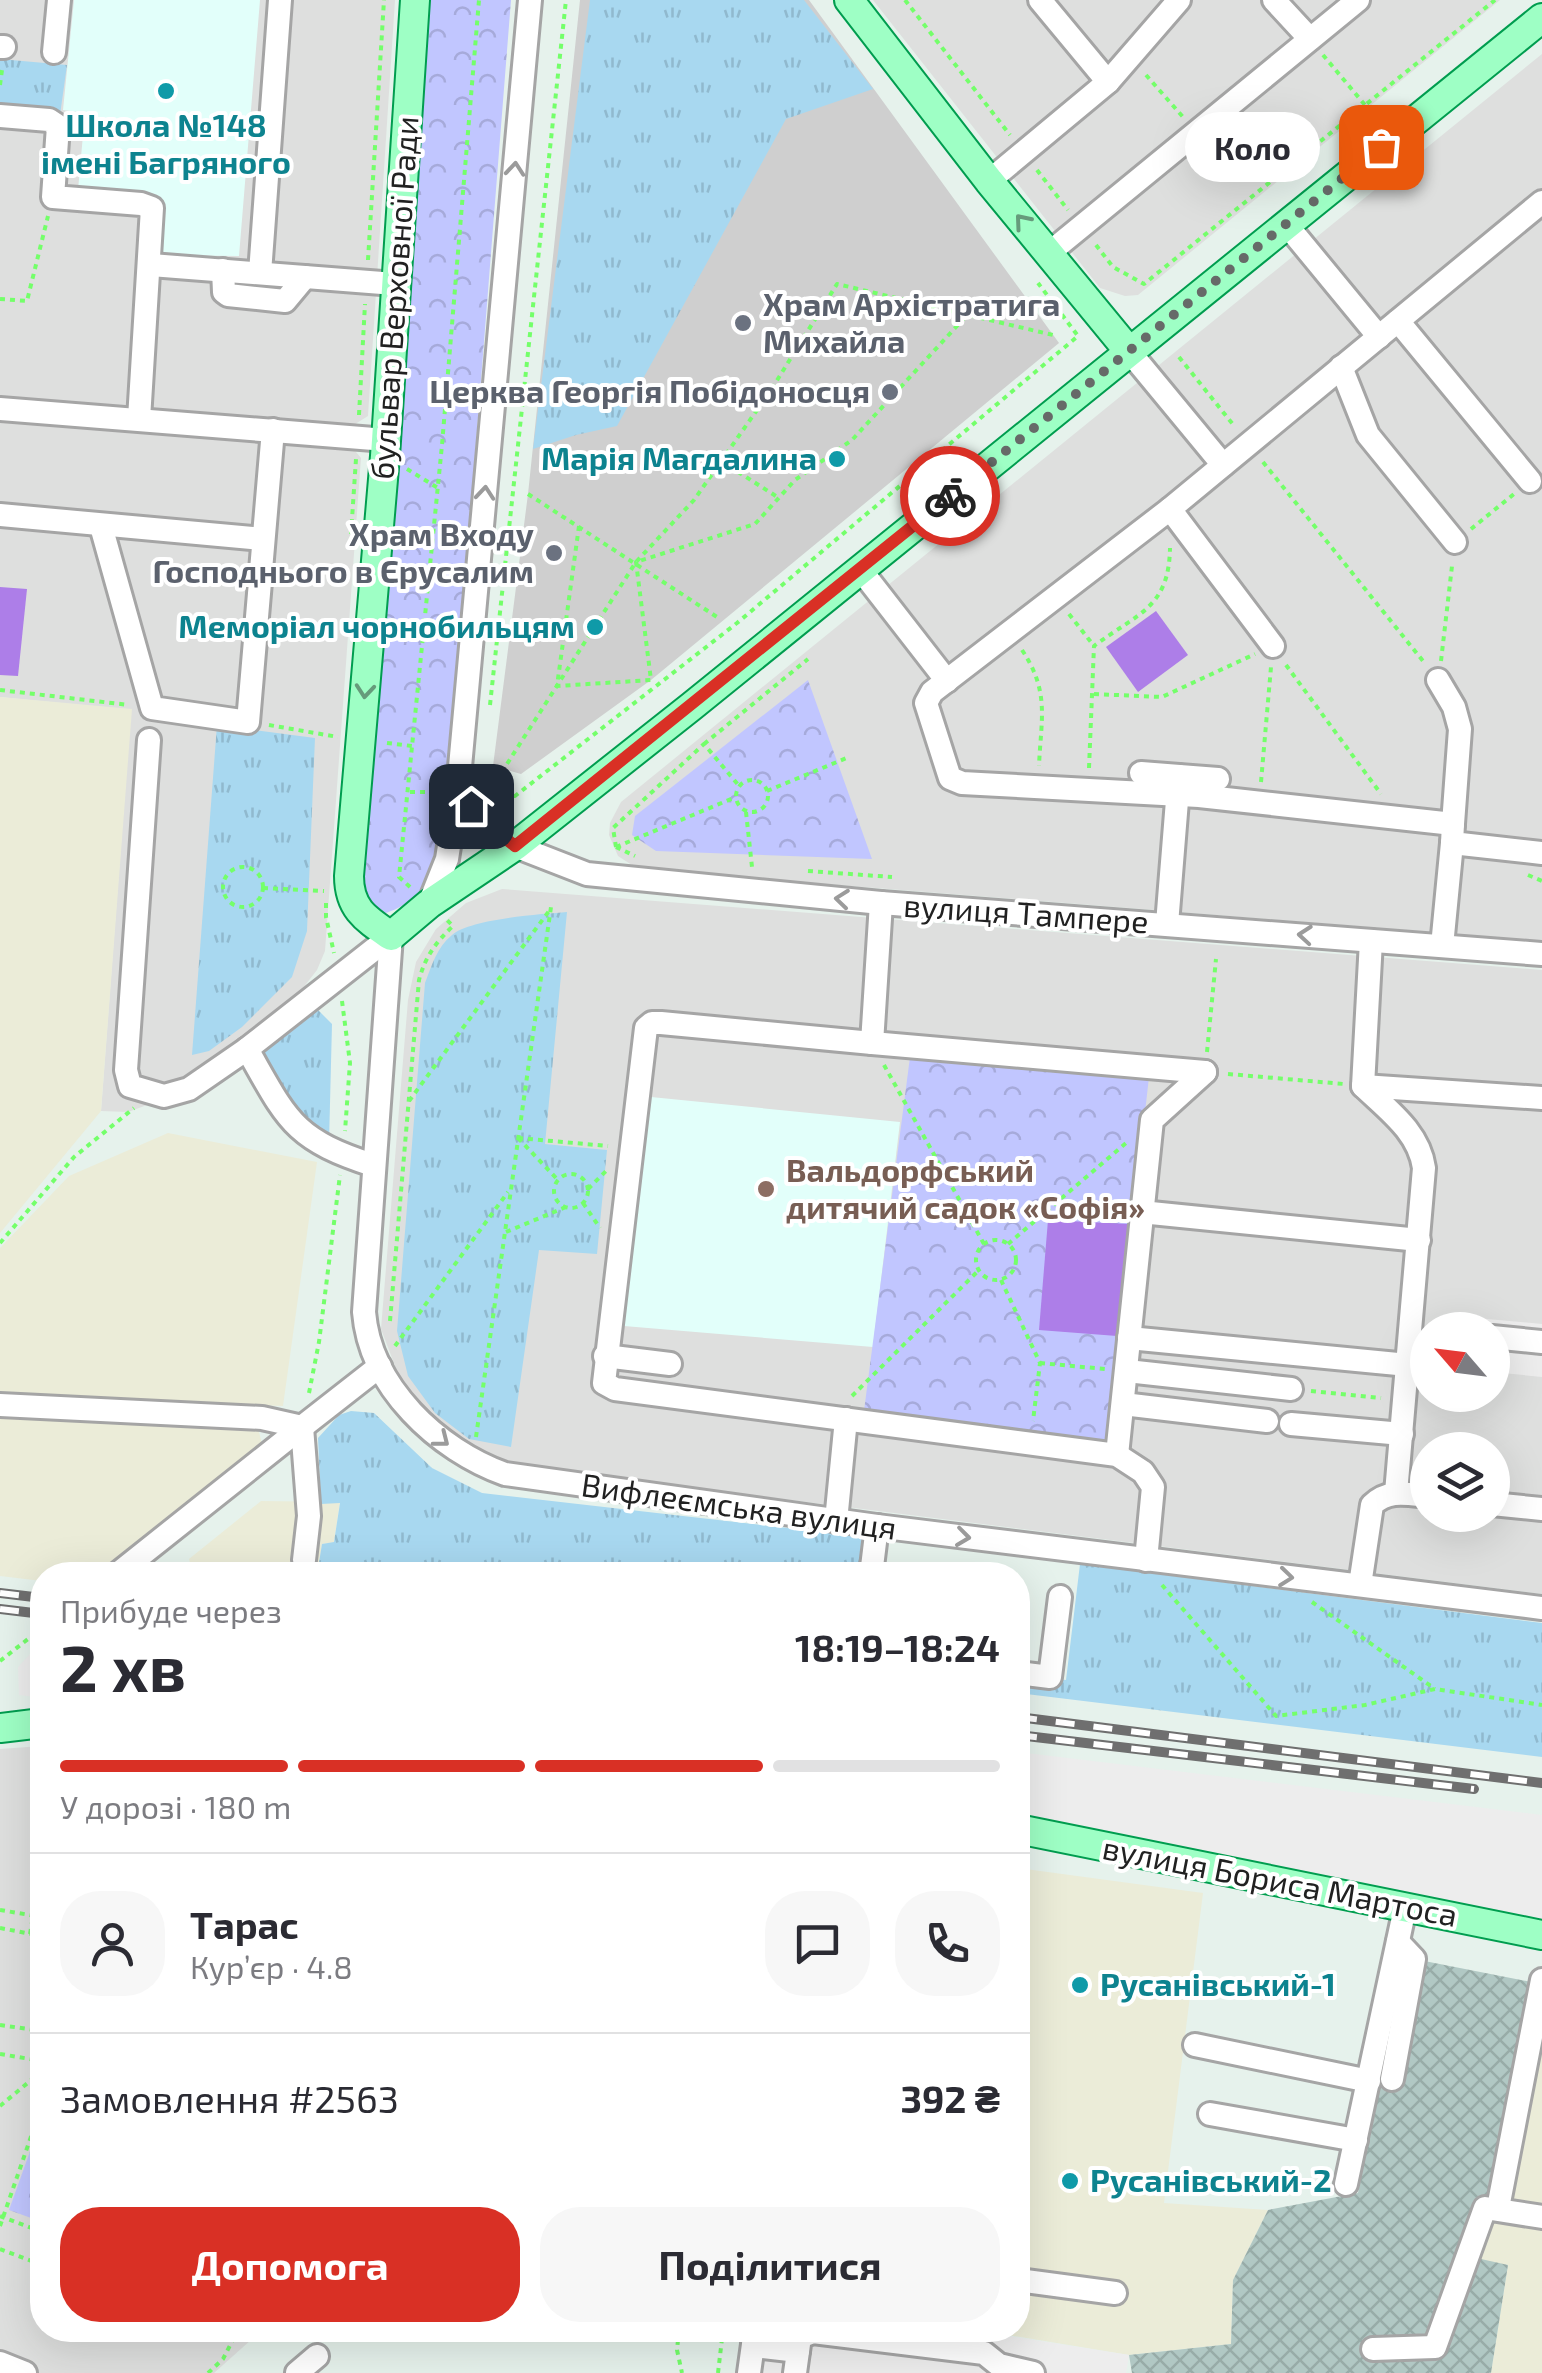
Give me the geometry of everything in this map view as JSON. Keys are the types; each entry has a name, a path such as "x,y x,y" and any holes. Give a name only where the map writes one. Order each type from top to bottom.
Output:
{"main road":[{"name":"бульвар Верховної Ради","path":"391,936 362,916 349,889 386,440 415,0"},
{"path":"849,0 989,181 1040,264 1128,350"},
{"path":"391,936 429,904 515,846 1542,18"},
{"path":"0,1728 30,1724"},
{"name":"вулиця Бориса Мартоса","path":"1030,1831 1542,1935"}],"street":[{"path":"54,52 59,0"},
{"path":"260,273 280,0"},
{"path":"429,904 447,860 459,778 530,0"},
{"path":"1040,0 1108,82"},
{"path":"989,181 1108,82 1179,0"},
{"path":"1274,0 1310,39"},
{"path":"1040,264 1358,0"},
{"path":"0,116 49,120 58,126 53,197 142,194 153,212 138,420"},
{"path":"1542,202 1170,510 947,681 927,697 926,703 950,778 962,783 1088,788 1398,817 1453,834 1542,852"},
{"path":"1286,224 1380,336"},
{"path":"151,265 395,284"},
{"path":"223,270 224,292 228,296 277,303 285,302 305,277"},
{"path":"1398,321 1530,481"},
{"path":"1128,350 1223,465"},
{"path":"1341,368 1368,434 1455,542"},
{"path":"0,409 386,440"},
{"path":"101,526 152,708 248,722 274,430"},
{"path":"1170,510 1272,646"},
{"path":"0,514 263,539"},
{"path":"860,569 947,681"},
{"path":"1438,680 1454,707 1460,729 1442,946"},
{"path":"149,740 126,1078 130,1086 164,1096 189,1089 248,1049 391,936"},
{"path":"1141,773 1218,779"},
{"path":"1168,924 1179,776"},
{"path":"459,778 463,792 484,821 515,846"},
{"name":"вулиця Тампере","path":"515,846 586,874 881,903 1542,954"},
{"path":"872,1043 881,903"},
{"path":"132,1562 380,1366 365,1331 364,1312 391,936"},
{"path":"1371,940 1363,1086 1410,1132 1422,1154 1419,1312"},
{"path":"1146,1560 1153,1486 1143,1472 1117,1454 616,1389 604,1382 626,1255 631,1148 643,1037 652,1023 1205,1072"},
{"path":"248,1049 295,1126 315,1143 373,1165"},
{"path":"1117,1454 1152,1120 1205,1072"},
{"path":"1363,1086 1542,1098"},
{"path":"1141,1212 1419,1240"},
{"path":"1129,1338 1408,1365"},
{"path":"1510,1339 1542,1342"},
{"path":"606,1356 670,1364"},
{"path":"1396,1492 1410,1359"},
{"name":"Вифлеємська вулиця","path":"380,1366 399,1397 433,1434 472,1462 505,1474 876,1526 1542,1608"},
{"path":"1126,1372 1291,1388"},
{"path":"1123,1404 1266,1420"},
{"path":"0,1405 262,1418 302,1427"},
{"path":"836,1520 838,1418"},
{"path":"1291,1424 1402,1434"},
{"path":"302,1427 309,1516 304,1560"},
{"path":"1360,1584 1368,1513 1377,1500 1396,1492 1410,1494"},
{"path":"1510,1506 1542,1510"},
{"path":"872,1562 876,1526"},
{"path":"1030,1674 1050,1677 1060,1597"},
{"path":"1346,2184 1356,2140 1380,2080 1405,1908"},
{"path":"1498,2208 1542,1980"},
{"path":"1196,2045 1380,2080"},
{"path":"1210,2114 1356,2140"},
{"path":"1372,2349 1435,2347 1485,2208 1542,2218"},
{"path":"1030,2282 1115,2293"},
{"path":"749,2373 753,2342"},
{"path":"761,2342 797,2362"},
{"path":"868,2342 1033,2373"},
{"path":"296,2373 317,2356"},
{"path":"0,2364 25,2373"}],"path":[{"path":"400,878 479,0"},
{"path":"490,706 566,0"},
{"path":"1310,39 1365,105"},
{"path":"1130,56 1196,132"},
{"path":"0,300 26,301 53,197"},
{"path":"484,780 488,794 498,799 515,796 737,623 1078,336 1040,264"},
{"path":"488,794 636,562 694,500 838,284 1053,335"},
{"path":"636,562 755,524 795,480 852,440 968,315"},
{"path":"1179,357 1438,680"},
{"path":"721,462 778,498"},
{"path":"1438,680 1455,542 1530,481"},
{"path":"528,494 717,617"},
{"path":"1094,646 1162,594 1169,571 1170,510"},
{"path":"557,686 580,526"},
{"path":"557,686 651,680 636,562"},
{"path":"1056,598 1094,646 1088,788"},
{"path":"1010,633 1035,670 1041,689 1038,785"},
{"path":"1092,694 1162,697 1272,646"},
{"path":"1259,802 1272,646"},
{"path":"1272,646 1398,817"},
{"path":"767,791 754,781 740,787 736,798 616,847 613,828 704,744 808,659"},
{"path":"0,690 152,708"},
{"path":"248,722 360,740"},
{"path":"704,744 740,787"},
{"path":"767,791 848,758"},
{"path":"746,811 762,809 767,791"},
{"path":"736,798 746,811 752,867"},
{"path":"241,866 255,870 264,888 258,900 241,906 230,901 224,884 229,872 241,866"},
{"path":"264,888 327,891"},
{"path":"407,1104 552,907 472,1462"},
{"path":"394,1346 390,1328 419,980 431,952 453,926"},
{"path":"1216,958 1205,1072 1363,1086"},
{"path":"872,1043 984,1244"},
{"path":"0,1243 74,1158 150,1095"},
{"path":"1008,1244 1152,1120"},
{"path":"518,1138 631,1148"},
{"path":"518,1138 558,1180"},
{"path":"504,1233 582,1203 588,1188 583,1179 573,1174 558,1180"},
{"path":"558,1180 554,1196 566,1207"},
{"path":"380,1366 510,1188"},
{"path":"998,1240 1008,1244 1016,1256 1013,1272 1001,1280 988,1279 978,1271 976,1258 984,1244 998,1240"},
{"path":"838,1418 978,1271"},
{"path":"1001,1280 1040,1363 1030,1444"},
{"path":"1040,1363 1126,1372"},
{"path":"1291,1388 1404,1401"},
{"path":"1279,1576 1434,1689"},
{"path":"1162,1584 1276,1716 1366,1705 1434,1689 1542,1705"},
{"path":"0,1661 30,1637"},
{"path":"0,1910 30,1915"},
{"path":"0,1928 30,1934"},
{"path":"0,2025 30,2029"},
{"path":"0,2054 30,2059"},
{"path":"0,2106 30,2081"},
{"path":"0,2226 30,2136"},
{"path":"1,2215 30,2227"},
{"path":"0,2249 30,2261"},
{"path":"208,2373 231,2342"},
{"path":"677,2342 682,2373"},
{"path":"718,2373 722,2342"}],"shaded area":[{"path":"0,0 395,0 368,416 352,426 0,398"},
{"path":"74,0 260,0 239,256 158,255 159,200 78,190 85,113 63,110"},
{"path":"580,0 809,0 1059,343 651,680 521,774 493,766 528,494"},
{"path":"873,0 1500,0 1138,295 1125,296 1100,288"},
{"path":"1542,54 1542,941 638,869 618,856 609,835 610,823 621,802"},
{"path":"0,415 351,446 361,458 325,951 317,970 299,993 158,1101 128,1112 101,1111 131,710 0,697"},
{"path":"0,587 27,589 18,676 0,675"},
{"path":"1156,611 1188,655 1138,692 1106,647"},
{"path":"0,697 132,709 101,1111 0,1233"},
{"path":"502,889 1542,970 1542,1594 526,1467 476,1451 432,1421 400,1379 381,1329 408,1000 416,962 436,929 466,903"},
{"name":"Вальдорфський дитячий садок «Софія»","path":"651,1097 900,1122 873,1347 624,1326"},
{"path":"168,1133 317,1162 283,1406 0,1396 0,1248 69,1176"},
{"path":"1048,1220 1128,1224 1117,1336 1039,1330"},
{"path":"1510,1321 1542,1324 1542,1377 1510,1374"},
{"path":"0,1415 258,1428 263,1448 119,1562 30,1562 30,1580 0,1576"},
{"path":"261,1501 340,1502 334,1542 322,1544 319,1562 189,1559"},
{"path":"30,1654 30,1696 19,1695 18,1667"},
{"path":"30,1747 30,2342 249,2342 214,2373 0,2373 0,1749"},
{"path":"1030,1753 1542,1815 1542,1920 1030,1818"},
{"path":"1030,1870 1203,1893 1164,2203 1268,2210 1233,2280 1231,2344 1129,2355 1030,2339"},
{"path":"1404,1957 1531,1982 1481,2259 1508,2265 1491,2373 1132,2373 1129,2355 1231,2344 1233,2280 1268,2210 1358,2193"},
{"path":"1531,1982 1542,1984 1542,2373 1491,2373 1508,2265 1480,2260"},
{"path":"1030,2339 1129,2355 1126,2373 762,2373 769,2342"}],"green space":[{"path":"428,0 511,0 445,835 434,870 423,888 403,905 380,914 361,896"},
{"path":"590,0 804,0 873,89 786,119 617,426 533,449"},
{"path":"0,59 67,65 60,115 0,110"},
{"path":"808,680 872,859 656,851 632,835 635,816"},
{"path":"217,725 315,738 307,931 292,977 242,1027 209,1051 192,1055"},
{"path":"567,912 545,1144 607,1150 597,1254 539,1250 511,1447 469,1439 435,1413 408,1376 397,1331 425,983 442,945 461,930 506,918"},
{"path":"308,1009 317,1009 332,1024 329,1143 286,1106 255,1051"},
{"path":"910,1057 1149,1077 1107,1448 864,1411"},
{"path":"351,1411 374,1413 432,1468 482,1493 867,1537 864,1562 319,1562 322,1544 334,1542 340,1503 321,1504 318,1438 339,1415"},
{"path":"1080,1564 1542,1623 1542,1757 1030,1694 1030,1676 1066,1680"},
{"path":"30,2151 30,2218 9,2210"}],"railway":[{"path":"0,1593 30,1597"},
{"path":"0,1609 30,1613"},
{"path":"1030,1719 1542,1783"},
{"path":"1030,1736 1474,1789"}],"way so far":[{"path":"950,496 1381,147"}],"place":[{"name":"Школа №148 імені Багряного","path":"166,91"},
{"name":"Коло","path":"1381,147"},
{"name":"Храм Архістратига Михайла","path":"743,323"},
{"name":"Церква Георгія Побідоносця","path":"890,392"},
{"name":"Марія Магдалина","path":"837,459"},
{"name":"Храм Входу Господнього в Єрусалим","path":"554,553"},
{"name":"Меморіал чорнобильцям","path":"595,627"},
{"name":"Вальдорфський дитячий садок «Софія»","path":"766,1189"},
{"name":"Русанівський-1","path":"1080,1985"},
{"name":"Русанівський-2","path":"1070,2181"}],"route":[{"path":"471,806 515,846 950,496"}]}
